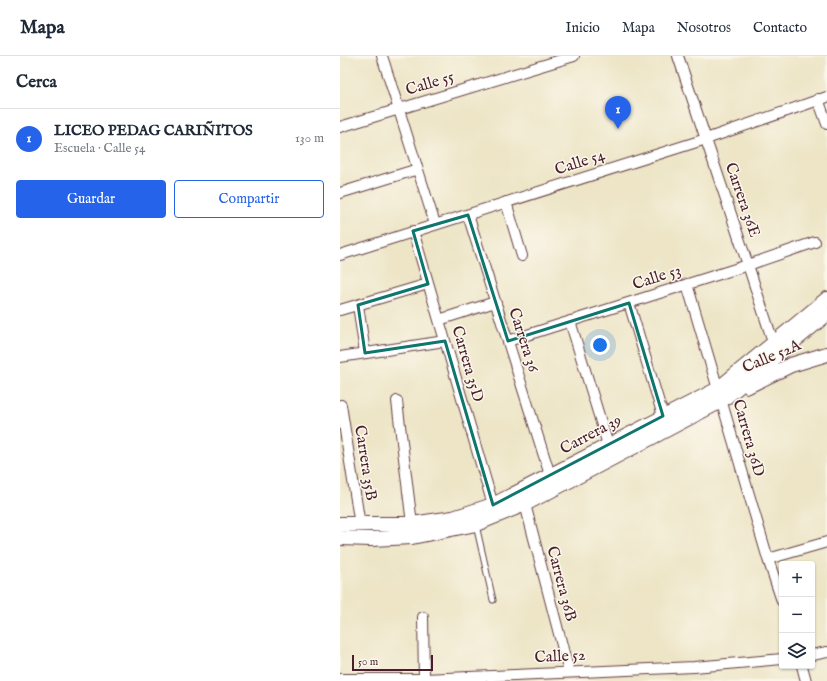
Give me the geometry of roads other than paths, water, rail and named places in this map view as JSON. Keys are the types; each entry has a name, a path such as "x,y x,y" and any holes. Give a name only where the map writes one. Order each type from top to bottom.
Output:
{"main road":[{"name":"Carrera 39","path":"340,538 412,537 476,524 525,504 724,394 775,349 827,299"},
{"name":"Carrera 39","path":"775,349 827,314"},
{"name":"Calle 52A","path":"724,394 791,365 827,354"},
{"name":"Carrera 39","path":"340,524 412,524 453,518 493,505 663,416 724,394"}],"street":[{"path":"382,56 435,224"},
{"name":"Calle 55","path":"340,127 574,56"},
{"name":"Carrera 36E","path":"678,56 775,349"},
{"path":"823,98 827,124"},
{"name":"Calle 54","path":"340,255 706,139 823,98"},
{"path":"340,192 418,169"},
{"path":"506,202 522,256"},
{"name":"Carrera 36","path":"468,214 550,475"},
{"name":"Carrera 35D","path":"413,231 493,505"},
{"name":"Calle 53","path":"508,341 748,265 815,242"},
{"path":"341,307 358,304 428,284"},
{"name":"Carrera 36D","path":"686,284 724,394 768,559 781,597"},
{"path":"439,320 495,302"},
{"path":"629,303 663,416"},
{"path":"358,304 365,353"},
{"path":"570,321 608,445"},
{"path":"340,357 445,341"},
{"path":"397,400 412,524"},
{"name":"Carrera 35B","path":"341,405 360,525"},
{"name":"Carrera 36B","path":"525,504 568,672"},
{"path":"768,559 827,542"},
{"path":"423,617 424,678"},
{"path":"815,654 827,652"},
{"name":"Calle 52","path":"340,679 397,680 694,667 779,659"},
{"path":"803,669 806,681"}],"lane":[{"path":"476,524 493,600"}],"place":[{"name":"LICEO PEDAG CARIÑITOS","path":"618,129"}]}
